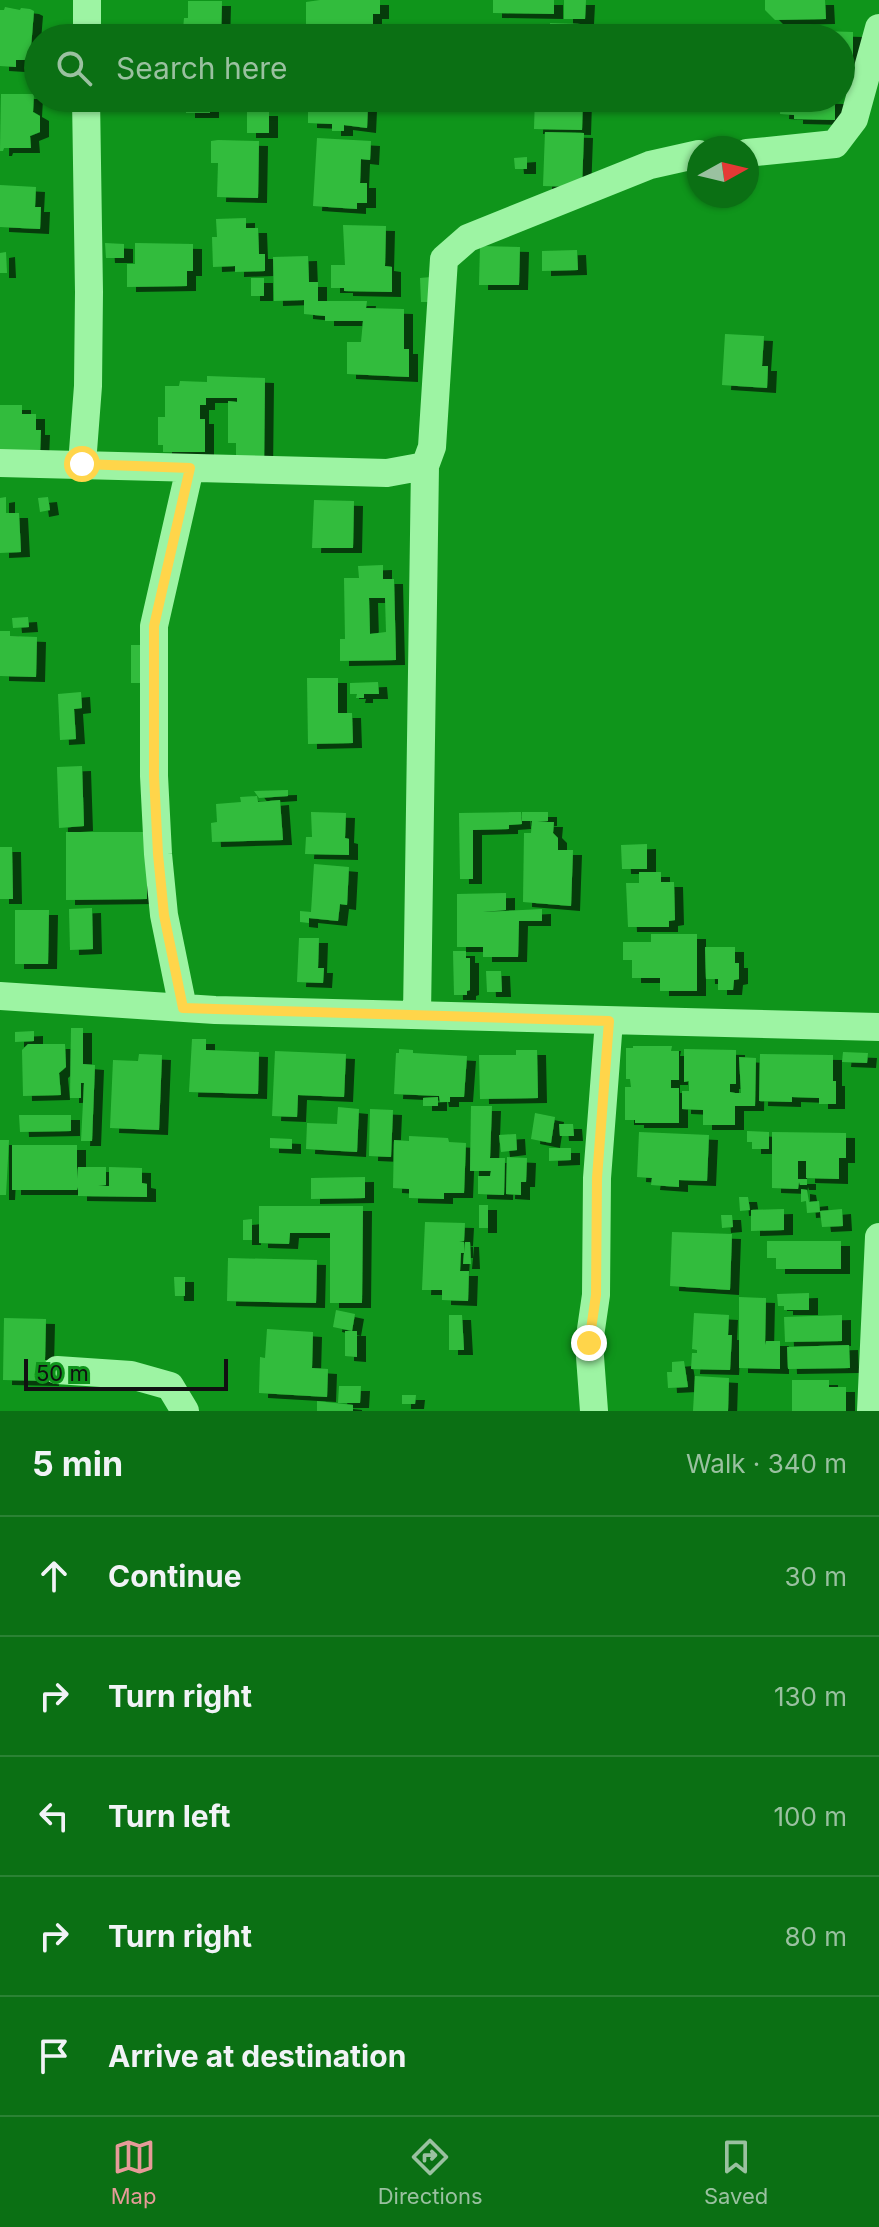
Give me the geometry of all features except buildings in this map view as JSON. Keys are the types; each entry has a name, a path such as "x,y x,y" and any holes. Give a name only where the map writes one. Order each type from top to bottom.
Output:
{"street":[{"path":"87,0 87,24"},
{"path":"759,152 835,144 854,119 879,28"},
{"path":"82,464 88,386 86,112"},
{"path":"417,1015 425,466 432,447 444,259 468,238 650,165 687,157"},
{"path":"0,463 387,473 425,466"},
{"path":"183,1008 164,915 158,854 154,776 154,626 190,468"},
{"path":"0,996 183,1008 879,1027"},
{"path":"594,1411 589,1343 596,1295 597,1178 609,1021"},
{"path":"871,1411 879,1237"},
{"path":"57,1370 131,1375 170,1386 185,1411"}],"route":[{"path":"82,464 190,468 154,626 154,776 158,854 164,915 183,1008 609,1021 597,1178 596,1295 589,1343"}]}
